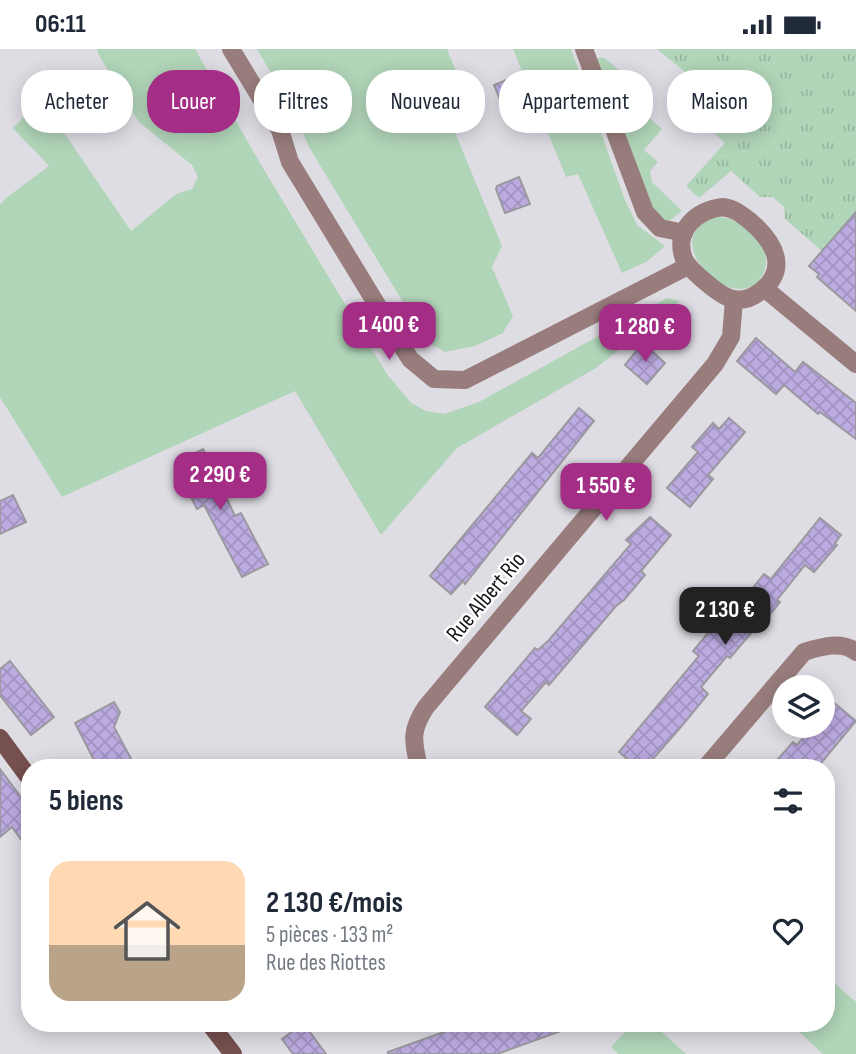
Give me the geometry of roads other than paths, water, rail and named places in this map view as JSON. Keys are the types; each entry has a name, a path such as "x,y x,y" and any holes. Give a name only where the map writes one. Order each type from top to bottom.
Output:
{"main road":[{"path":"0,738 21,767"},
{"path":"216,1032 233,1054"}],"street":[{"path":"231,49 280,130 290,162 410,359 434,379 465,380 688,266"},
{"path":"584,49 645,212 660,228 684,233"},
{"path":"723,207 738,211 769,239 775,251 774,274 764,288 749,298 734,300 719,294 688,266 682,251 684,233 692,220 706,210 723,207"},
{"path":"764,288 856,364"},
{"name":"Rue Albert Rio","path":"417,759 414,743 415,723 425,707 715,364 731,337 734,300"},
{"path":"713,759 804,652 825,645 851,647 856,652"}]}
